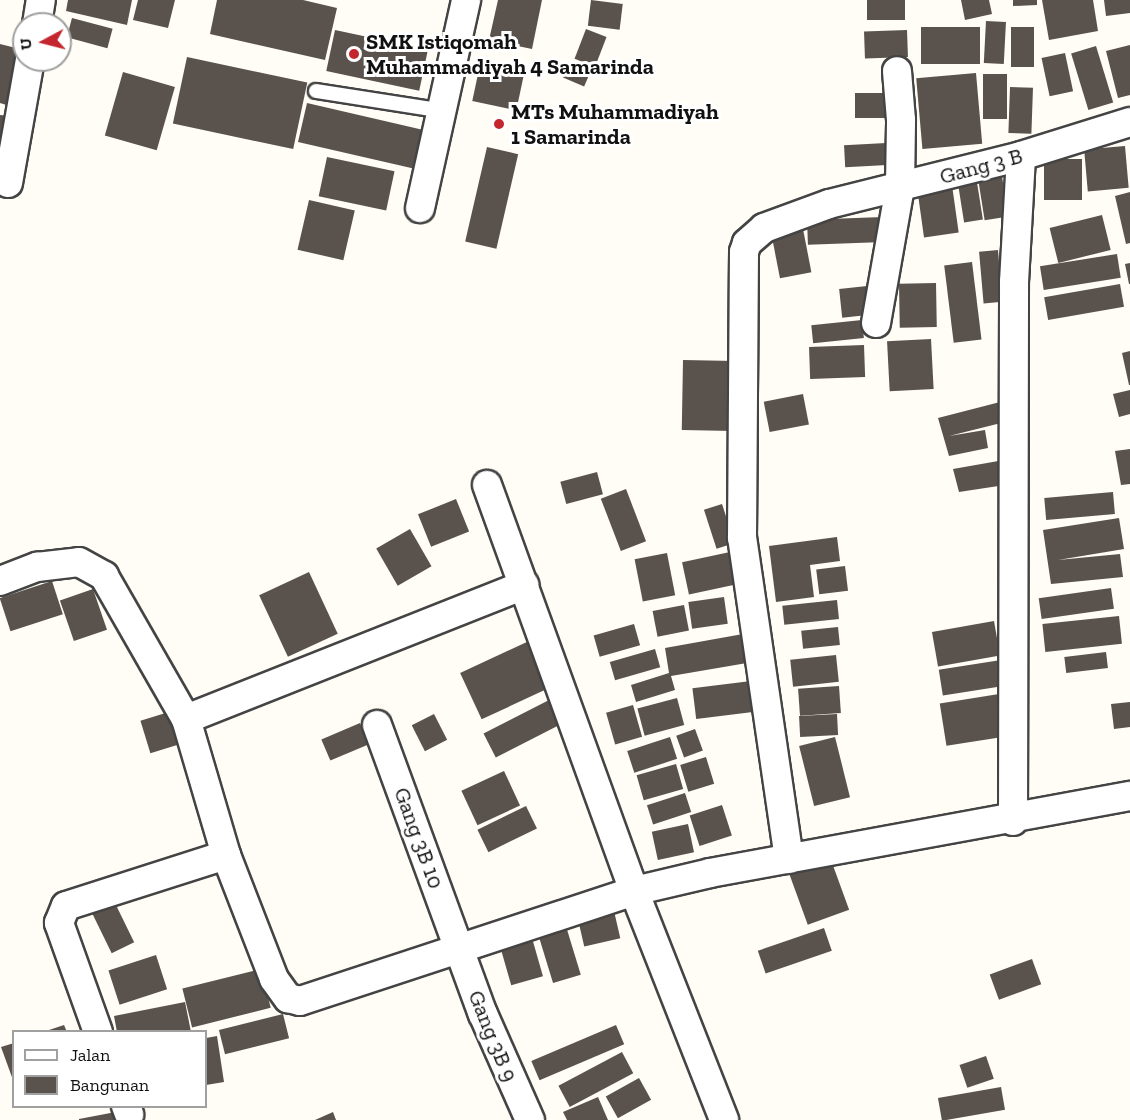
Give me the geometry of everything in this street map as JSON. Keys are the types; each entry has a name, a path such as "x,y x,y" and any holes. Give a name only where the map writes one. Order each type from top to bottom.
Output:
{"street":[{"path":"420,208 466,0"},
{"path":"876,323 900,187 901,120 897,71"},
{"path":"8,183 28,72"},
{"name":"Gang 3 B","path":"789,859 744,571 744,252 764,228 830,204 1021,156 1130,122"},
{"path":"1013,821 1017,400 1014,315 1021,156"},
{"path":"487,485 634,891 724,1120"},
{"path":"0,581 37,567 79,562 104,576 186,719 226,855 274,980 288,998 315,998 461,951 634,891 789,859 1013,821 1130,796"},
{"path":"186,719 524,585"},
{"name":"Gang 3B 10","path":"377,725 461,951"},
{"path":"97,1030 59,923 66,906 226,855"},
{"name":"Gang 3B 9","path":"461,951 483,1014 530,1120"}],"lane":[{"path":"316,91 442,111"}],"building":[{"path":"68,0 132,0 127,25 66,11"},
{"path":"138,0 175,0 168,28 133,20"},
{"path":"217,0 303,0 337,8 325,60 210,34"},
{"path":"498,0 542,0 532,49 489,40"},
{"path":"591,0 623,4 620,30 588,26"},
{"path":"867,0 905,0 905,20 867,20"},
{"path":"961,0 989,0 992,14 965,20"},
{"path":"1013,0 1037,0 1037,5 1013,6"},
{"path":"1042,0 1093,0 1098,31 1049,40"},
{"path":"1104,0 1130,0 1130,13 1106,16"},
{"path":"72,18 113,29 107,48 72,39"},
{"path":"986,21 1006,22 1004,64 984,63"},
{"path":"921,27 980,27 980,64 921,64"},
{"path":"1011,27 1034,27 1034,67 1011,67"},
{"path":"586,29 607,37 595,67 575,59"},
{"path":"335,30 428,50 419,91 326,71"},
{"path":"907,30 908,57 865,58 864,32"},
{"path":"0,44 12,47 12,72 21,72 16,108 0,103"},
{"path":"1130,45 1130,95 1118,98 1106,51"},
{"path":"1096,46 1113,102 1088,110 1071,54"},
{"path":"1065,53 1073,91 1050,96 1042,58"},
{"path":"187,57 307,83 293,149 173,124"},
{"path":"481,60 525,69 516,110 472,101"},
{"path":"570,61 591,70 584,87 563,78"},
{"path":"123,72 175,87 157,150 105,135"},
{"path":"976,73 982,144 922,149 916,78"},
{"path":"983,74 1007,74 1007,119 983,119"},
{"path":"1010,87 1033,88 1031,134 1008,133"},
{"path":"855,93 892,93 892,118 855,118"},
{"path":"307,103 428,131 419,170 298,142"},
{"path":"0,115 10,116 0,164"},
{"path":"886,143 887,165 845,167 844,145"},
{"path":"1125,146 1129,188 1088,191 1084,150"},
{"path":"487,147 518,154 496,249 465,242"},
{"path":"327,157 394,171 386,210 319,196"},
{"path":"1044,159 1082,159 1082,200 1044,200"},
{"path":"1001,170 1008,216 985,220 977,174"},
{"path":"976,176 983,219 964,222 957,179"},
{"path":"952,185 959,233 924,237 917,190"},
{"path":"1130,192 1130,243 1126,244 1115,196"},
{"path":"309,200 355,211 343,260 298,250"},
{"path":"1102,215 1111,250 1058,263 1050,228"},
{"path":"883,217 884,242 808,245 807,220"},
{"path":"803,229 811,272 780,278 772,235"},
{"path":"998,250 1003,302 984,303 979,252"},
{"path":"1117,254 1121,278 1044,290 1040,266"},
{"path":"972,262 982,339 954,343 944,265"},
{"path":"1130,263 1130,284 1129,284 1125,264"},
{"path":"936,283 937,327 900,328 899,284"},
{"path":"1120,284 1124,307 1048,320 1044,297"},
{"path":"867,286 870,315 842,318 839,289"},
{"path":"862,320 864,338 813,343 811,325"},
{"path":"931,339 934,389 890,391 887,341"},
{"path":"864,345 865,377 810,379 809,347"},
{"path":"1130,351 1130,385 1129,385 1122,353"},
{"path":"683,360 735,361 734,431 682,430"},
{"path":"1130,390 1130,414 1119,417 1113,394"},
{"path":"803,394 809,424 770,432 764,402"},
{"path":"1004,401 1009,421 949,436 985,430 988,448 949,456 938,418"},
{"path":"1130,449 1130,484 1121,485 1115,451"},
{"path":"1004,460 1005,485 959,492 953,469"},
{"path":"597,472 603,494 566,504 560,482"},
{"path":"626,489 646,541 621,551 601,499"},
{"path":"1113,492 1115,514 1046,520 1044,498"},
{"path":"456,499 469,531 431,547 418,514"},
{"path":"722,504 735,543 717,549 704,510"},
{"path":"1119,518 1124,549 1058,560 1120,554 1123,577 1051,584 1043,530"},
{"path":"410,529 431,566 398,586 376,548"},
{"path":"837,537 840,561 810,565 814,597 776,602 769,546"},
{"path":"730,552 737,584 689,594 682,562"},
{"path":"667,553 675,595 643,602 635,559"},
{"path":"845,566 848,591 819,594 816,570"},
{"path":"309,572 338,634 288,657 259,595"},
{"path":"52,581 63,614 11,631 0,598"},
{"path":"1111,588 1114,609 1042,619 1039,598"},
{"path":"93,589 107,630 74,641 60,600"},
{"path":"724,597 728,624 692,629 688,602"},
{"path":"837,600 839,619 784,625 782,606"},
{"path":"684,605 689,631 658,637 653,611"},
{"path":"1119,616 1122,644 1045,652 1042,624"},
{"path":"994,621 1000,655 938,666 932,632"},
{"path":"634,624 640,645 600,657 594,636"},
{"path":"838,627 840,645 803,649 801,631"},
{"path":"743,634 747,663 671,676 675,690 636,702 631,685 669,673 665,648"},
{"path":"529,641 551,687 482,719 460,673"},
{"path":"655,649 660,667 615,680 610,662"},
{"path":"1106,652 1108,668 1066,673 1064,657"},
{"path":"836,655 839,682 793,687 790,660"},
{"path":"1001,660 1005,686 943,696 939,670"},
{"path":"751,681 755,712 696,719 692,688"},
{"path":"839,686 841,713 800,716 798,689"},
{"path":"999,694 1006,736 946,746 940,703"},
{"path":"553,698 565,722 496,757 484,733"},
{"path":"677,698 684,725 645,736 637,709"},
{"path":"1130,702 1130,727 1114,729 1111,704"},
{"path":"633,705 642,737 615,744 606,713"},
{"path":"172,711 182,744 150,753 140,721"},
{"path":"434,714 447,740 425,751 412,725"},
{"path":"837,714 838,735 800,737 799,716"},
{"path":"360,723 369,744 330,761 321,739"},
{"path":"695,729 703,751 684,757 676,736"},
{"path":"670,737 677,759 634,773 627,751"},
{"path":"835,737 850,797 814,806 799,746"},
{"path":"706,757 714,784 688,792 680,765"},
{"path":"676,764 683,789 644,800 637,775"},
{"path":"504,771 520,805 477,825 461,791"},
{"path":"685,793 691,812 653,824 647,805"},
{"path":"722,805 732,835 700,846 690,816"},
{"path":"526,806 537,828 488,852 477,830"},
{"path":"688,824 694,852 658,860 652,832"},
{"path":"831,860 849,910 808,925 790,875"},
{"path":"114,901 134,942 112,953 92,912"},
{"path":"614,911 620,938 584,947 578,919"},
{"path":"565,923 581,975 553,983 537,931"},
{"path":"824,928 832,951 766,973 758,951"},
{"path":"530,931 543,976 511,985 498,940"},
{"path":"156,955 167,989 120,1005 108,970"},
{"path":"1032,959 1041,984 999,1000 990,974"},
{"path":"261,969 271,1008 192,1027 182,989"},
{"path":"185,1002 191,1030 117,1030 114,1016"},
{"path":"283,1014 289,1038 225,1054 219,1030"},
{"path":"64,1025 66,1030 49,1030"},
{"path":"616,1025 624,1044 540,1080 531,1061"},
{"path":"217,1036 224,1082 207,1085 207,1038"},
{"path":"12,1044 12,1077 1,1047"},
{"path":"622,1052 633,1073 570,1107 558,1086"},
{"path":"986,1056 994,1079 967,1088 960,1065"},
{"path":"639,1078 651,1100 618,1118 606,1096"},
{"path":"1001,1087 1005,1110 942,1120 938,1098"},
{"path":"598,1097 608,1120 567,1120 563,1112"},
{"path":"121,1111 123,1120 79,1120 79,1119"},
{"path":"333,1112 336,1120 315,1120"}],"place":[{"name":"SMK Istiqomah Muhammadiyah 4 Samarinda","path":"354,54"},
{"name":"MTs Muhammadiyah 1 Samarinda","path":"499,124"}]}
